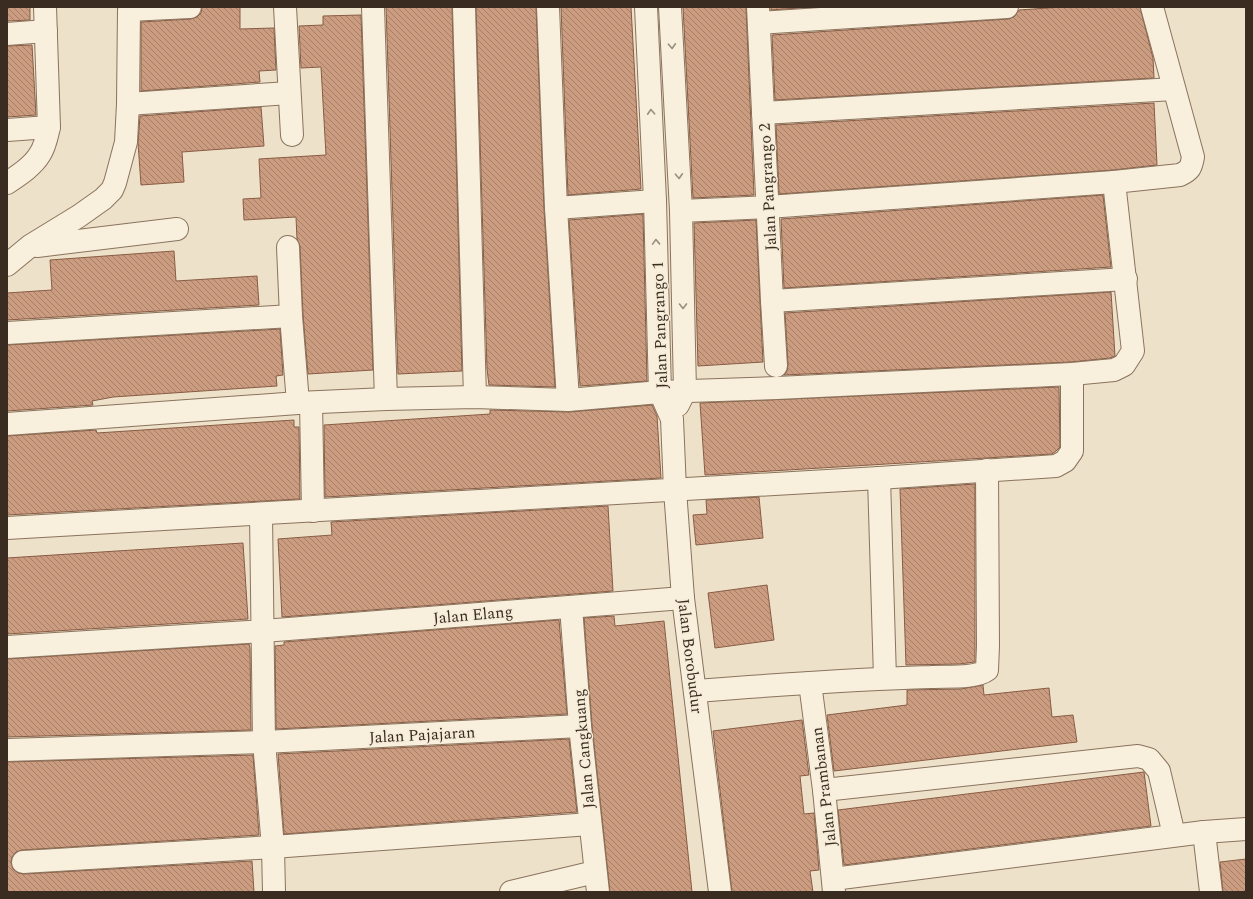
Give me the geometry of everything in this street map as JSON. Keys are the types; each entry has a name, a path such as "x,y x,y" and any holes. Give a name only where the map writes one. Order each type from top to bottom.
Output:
{"street":[{"path":"7,183 24,171 40,154 46,142 49,127 45,7"},
{"path":"7,265 30,246 79,216 103,199 112,190 115,184 126,142 129,8 190,7"},
{"path":"285,7 292,135"},
{"path":"373,7 386,399"},
{"path":"464,7 475,397"},
{"path":"548,7 556,208 568,400"},
{"name":"Jalan Pangrango 1","path":"646,7 655,201 660,392 672,419"},
{"name":"Jalan Pangrango 1","path":"670,7 681,211 685,391 672,419"},
{"path":"758,15 1007,7"},
{"path":"681,211 768,207 1114,182 1180,175 1191,167 1193,157 1152,7"},
{"name":"Jalan Pangrango 2","path":"758,15 776,366"},
{"path":"7,34 46,31"},
{"path":"763,113 1174,89"},
{"path":"128,104 289,93"},
{"path":"7,130 49,127"},
{"path":"7,424 304,403 386,399 475,397 568,400 660,392 1072,374 1114,370 1124,365 1133,350 1114,182"},
{"path":"556,208 655,201"},
{"path":"30,246 177,229"},
{"path":"288,247 291,316 304,403 313,511"},
{"path":"772,301 1126,279"},
{"path":"7,333 291,316"},
{"path":"7,528 261,515 1056,466 1065,461 1072,451 1072,374"},
{"name":"Jalan Borobudur","path":"672,419 675,490 683,598 720,892"},
{"path":"695,691 885,678 969,676 983,673 987,670 987,470"},
{"path":"879,478 885,678"},
{"path":"261,515 264,742 273,847 274,892"},
{"name":"Jalan Elang","path":"7,647 263,631 683,598"},
{"name":"Jalan Cangkuang","path":"571,607 580,726 596,882"},
{"name":"Jalan Prambanan","path":"810,683 824,790 833,885"},
{"name":"Jalan Pajajaran","path":"7,750 264,742 580,726"},
{"path":"824,790 1138,756 1149,760 1159,771 1174,835"},
{"path":"23,862 273,847 590,824"},
{"path":"833,885 1174,835 1246,829"},
{"path":"1204,832 1211,892"},
{"path":"511,892 596,882"}],"building":[{"path":"7,7 30,7 30,20 7,21"},
{"path":"202,7 240,7 240,29 274,28 276,70 259,71 260,82 141,91 141,22 191,19 197,17 201,13"},
{"path":"386,7 452,7 462,371 398,374"},
{"path":"476,7 536,7 544,209 555,387 489,385 487,369"},
{"path":"561,7 631,7 641,189 568,195"},
{"path":"683,7 746,7 754,195 693,198"},
{"path":"771,7 813,7 771,10"},
{"path":"1062,7 1140,7 1153,58 1154,78 775,100 772,35 1008,19 1014,17 1019,10"},
{"path":"361,15 373,370 308,374 303,315 300,246 297,239 296,217 244,220 243,199 261,198 259,159 326,155 321,67 301,68 299,26 323,25 323,16"},
{"path":"32,45 36,115 7,117 7,46"},
{"path":"1154,103 1157,165 1113,170 779,194 776,125"},
{"path":"261,107 264,146 182,152 184,182 141,185 138,143 140,116"},
{"path":"1103,195 1111,267 784,288 781,219"},
{"path":"643,214 647,381 580,386 569,220"},
{"path":"756,220 763,362 698,366 694,223"},
{"path":"174,251 176,281 257,276 259,305 7,320 7,293 52,290 50,260"},
{"path":"1111,292 1115,356 1110,358 1071,362 784,375 787,371 788,365 785,313"},
{"path":"280,329 283,375 276,376 277,386 113,397 92,401 93,405 7,411 7,345"},
{"path":"1059,387 1060,447 1052,454 705,475 700,403"},
{"path":"652,405 657,416 661,478 325,497 324,425 490,414 490,410 569,412"},
{"path":"294,420 294,427 299,427 300,499 7,515 7,436 96,430 97,433"},
{"path":"975,484 975,662 959,664 906,665 900,489"},
{"path":"759,497 763,538 696,545 693,515 707,514 706,500"},
{"path":"608,506 613,591 282,617 278,539 332,535 331,522"},
{"path":"243,543 248,619 7,634 7,558"},
{"path":"767,585 774,640 715,648 708,593"},
{"path":"614,616 615,626 664,621 692,892 610,892 592,725 584,618"},
{"path":"559,620 567,714 276,729 275,646 284,645 284,642"},
{"path":"249,644 251,730 7,737 7,659"},
{"path":"983,685 984,695 1049,688 1052,717 1073,715 1077,742 834,771 827,715 907,705 907,690 961,689"},
{"path":"802,720 809,775 800,776 804,814 814,813 819,870 810,871 813,892 732,892 713,731"},
{"path":"569,739 577,812 284,834 278,754"},
{"path":"253,755 259,835 22,850 16,852 12,857 11,862 13,869 18,873 24,874 252,861 254,892 7,892 7,762"},
{"path":"1144,772 1151,826 844,865 838,810"},
{"path":"1246,859 1246,892 1223,892 1220,862"}]}
